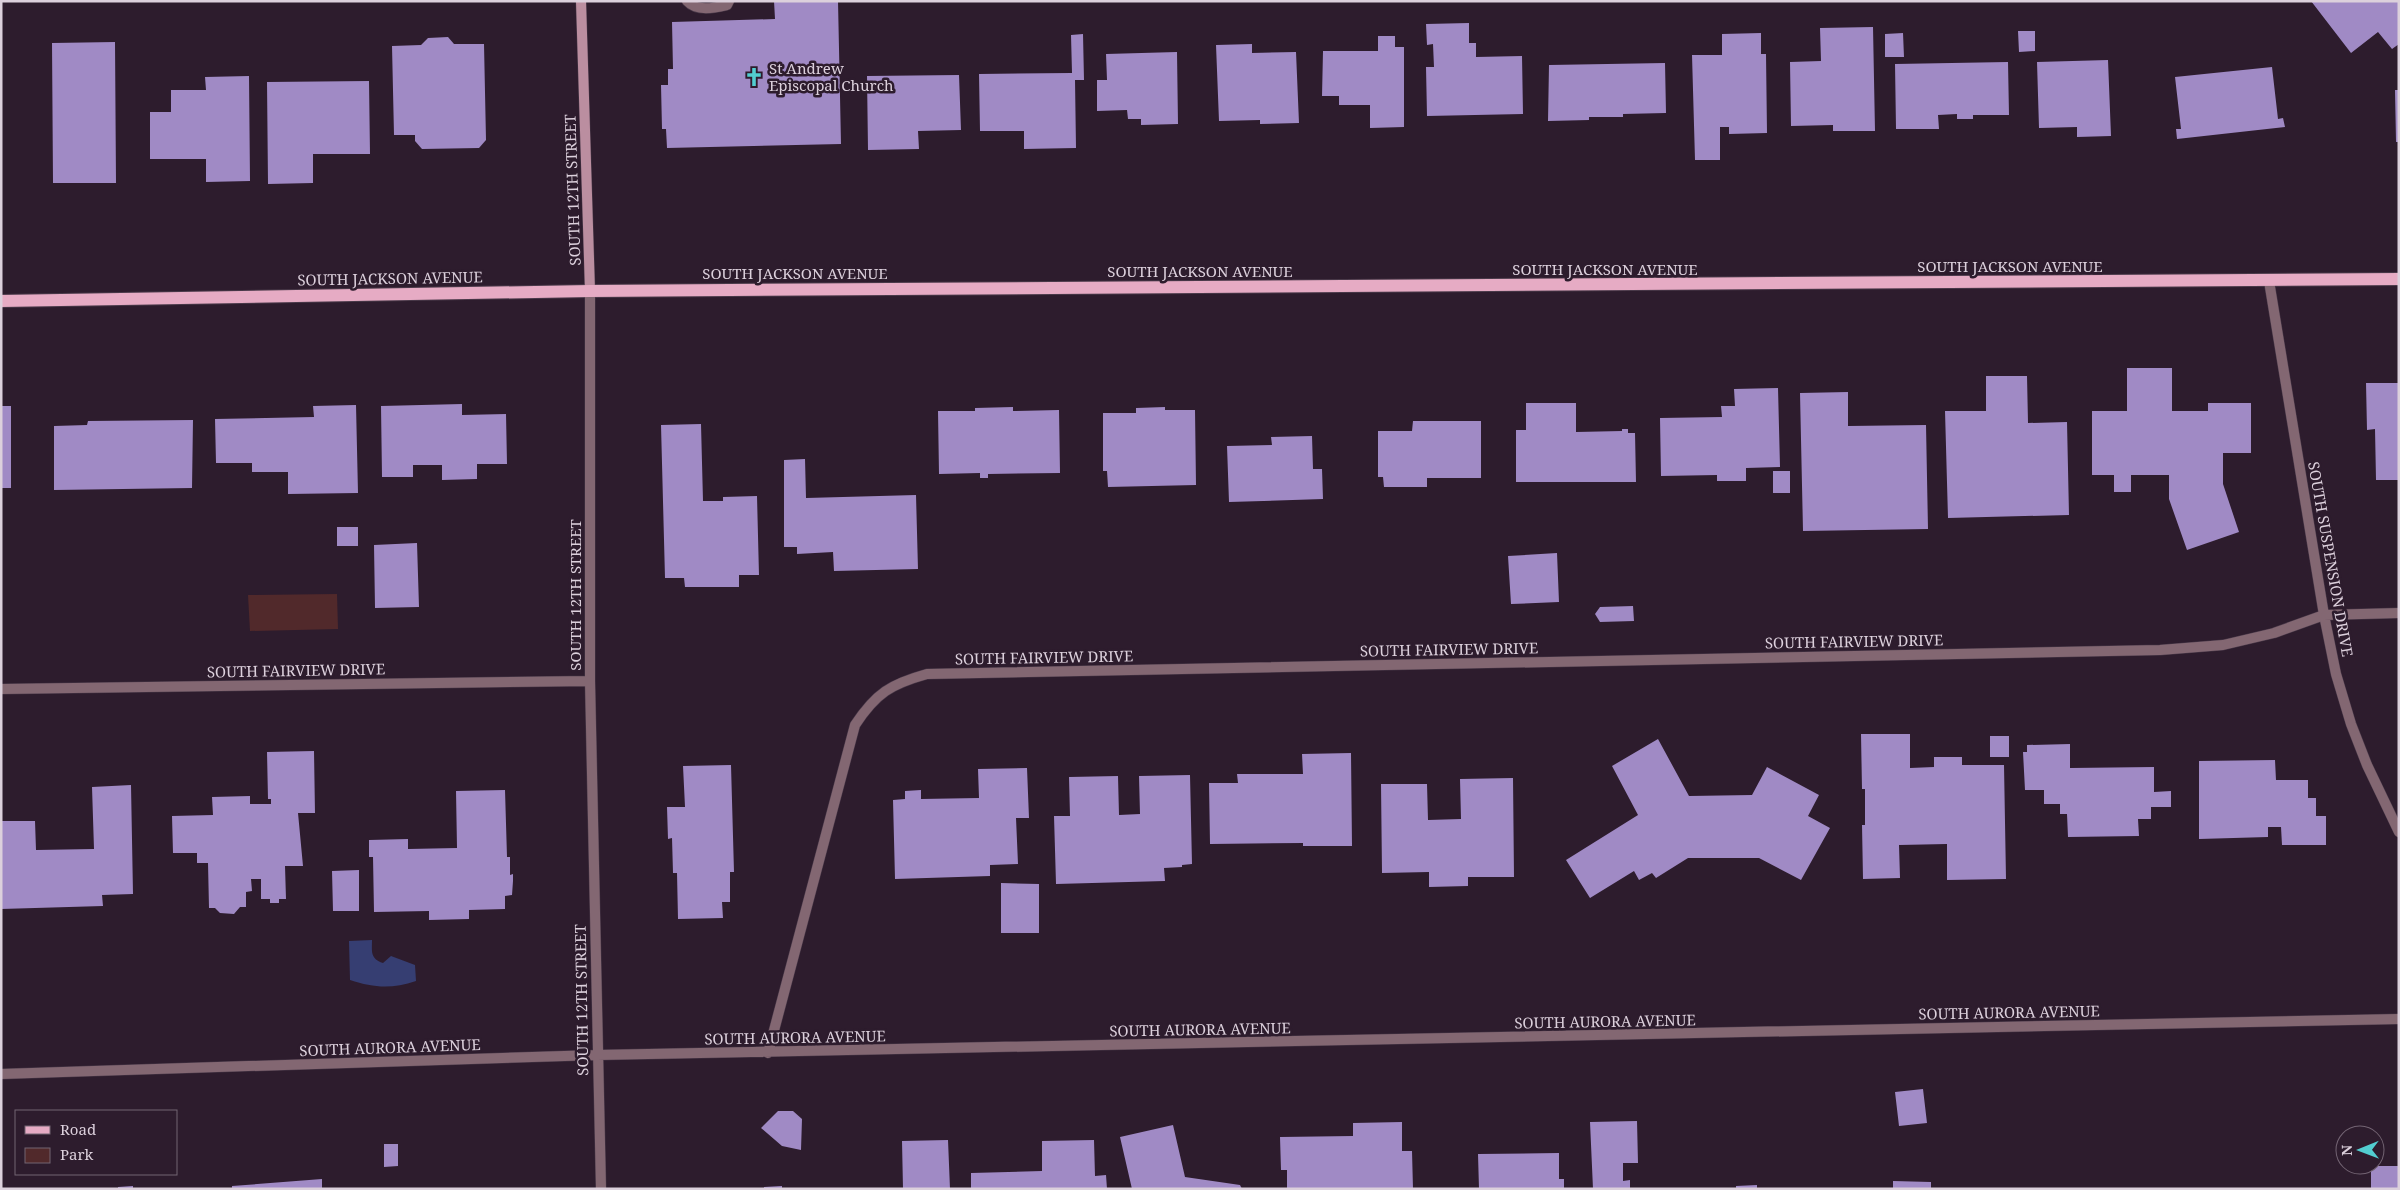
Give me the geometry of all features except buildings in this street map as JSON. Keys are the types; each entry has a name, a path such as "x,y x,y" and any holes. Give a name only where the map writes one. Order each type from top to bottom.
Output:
{"main road":[{"name":"SOUTH 12TH STREET","path":"581,1 590,291"},
{"name":"SOUTH JACKSON AVENUE","path":"1,301 590,291 2399,279"}],"street":[{"path":"687,1 691,6 708,9 727,5 729,1"},
{"name":"SOUTH SUSPENSION DRIVE","path":"2269,281 2324,615 2336,674 2351,724 2367,765 2399,832"},
{"name":"SOUTH 12TH STREET","path":"590,291 590,681 601,1189"},
{"name":"SOUTH FAIRVIEW DRIVE","path":"768,1053 855,725 869,703 898,682 927,674 2160,650 2223,645 2274,633 2324,615 2399,613"},
{"name":"SOUTH FAIRVIEW DRIVE","path":"1,689 590,681"},
{"name":"SOUTH AURORA AVENUE","path":"1,1074 597,1055 2399,1019"}],"green space":[{"path":"337,594 338,629 250,631 248,595"}],"water":[{"path":"372,940 373,954 376,959 383,963 391,956 415,965 416,981 383,986 367,985 350,980 349,941"}],"place":[{"name":"St Andrew Episcopal Church","path":"754,77"}]}
